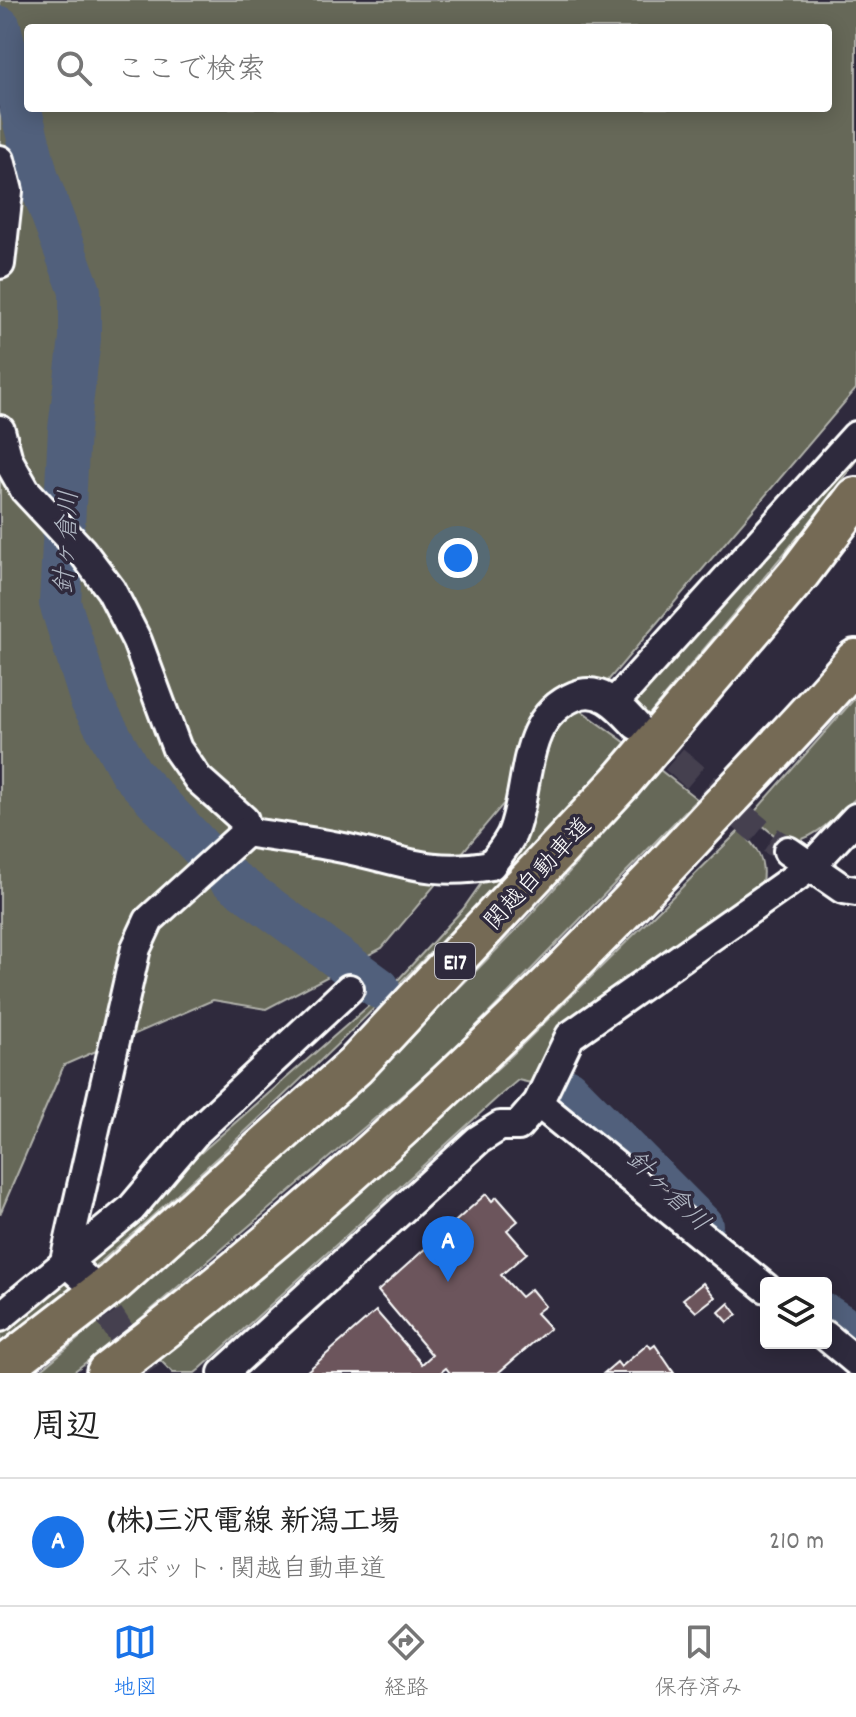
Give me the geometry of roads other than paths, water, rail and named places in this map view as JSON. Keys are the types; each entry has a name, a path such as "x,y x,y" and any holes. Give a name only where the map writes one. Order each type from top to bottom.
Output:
{"highway":[{"name":"関越自動車道","path":"0,1370 114,1282 355,1066 620,783 800,572 856,498"},
{"path":"107,1373 243,1267 486,1049 616,920 856,660"}],"street":[{"path":"0,160 8,191 0,264"},
{"path":"0,430 8,460 25,490 81,550 111,590 137,641 177,749 198,779 244,820 246,832"},
{"path":"615,702 856,436"},
{"path":"246,832 340,847 403,865 456,871 491,865 511,836 535,735 556,704 580,694 595,694 615,702 636,725"},
{"path":"223,1373 478,1140 500,1126 518,1126 538,1103 570,1036 856,818"},
{"path":"65,1261 136,948 149,920 246,832"},
{"path":"799,859 843,889 856,891"},
{"path":"0,1317 131,1209 197,1131 349,989"},
{"path":"538,1103 760,1283"},
{"path":"65,1261 86,1280"},
{"path":"832,1341 856,1361"}],"waterway":[{"name":"針ヶ倉川","path":"0,27 38,178 80,291 80,339 69,429 60,603 91,701 131,773 229,878 379,988"},
{"name":"針ヶ倉川","path":"567,1089 702,1225"},
{"name":"針ヶ倉川","path":"832,1319 856,1335"}],"tunnel":[{"path":"642,732 766,837 788,851"},
{"path":"86,1281 148,1373"}],"place":[{"name":"(株)三沢電線 新潟工場","path":"448,1282"}]}
